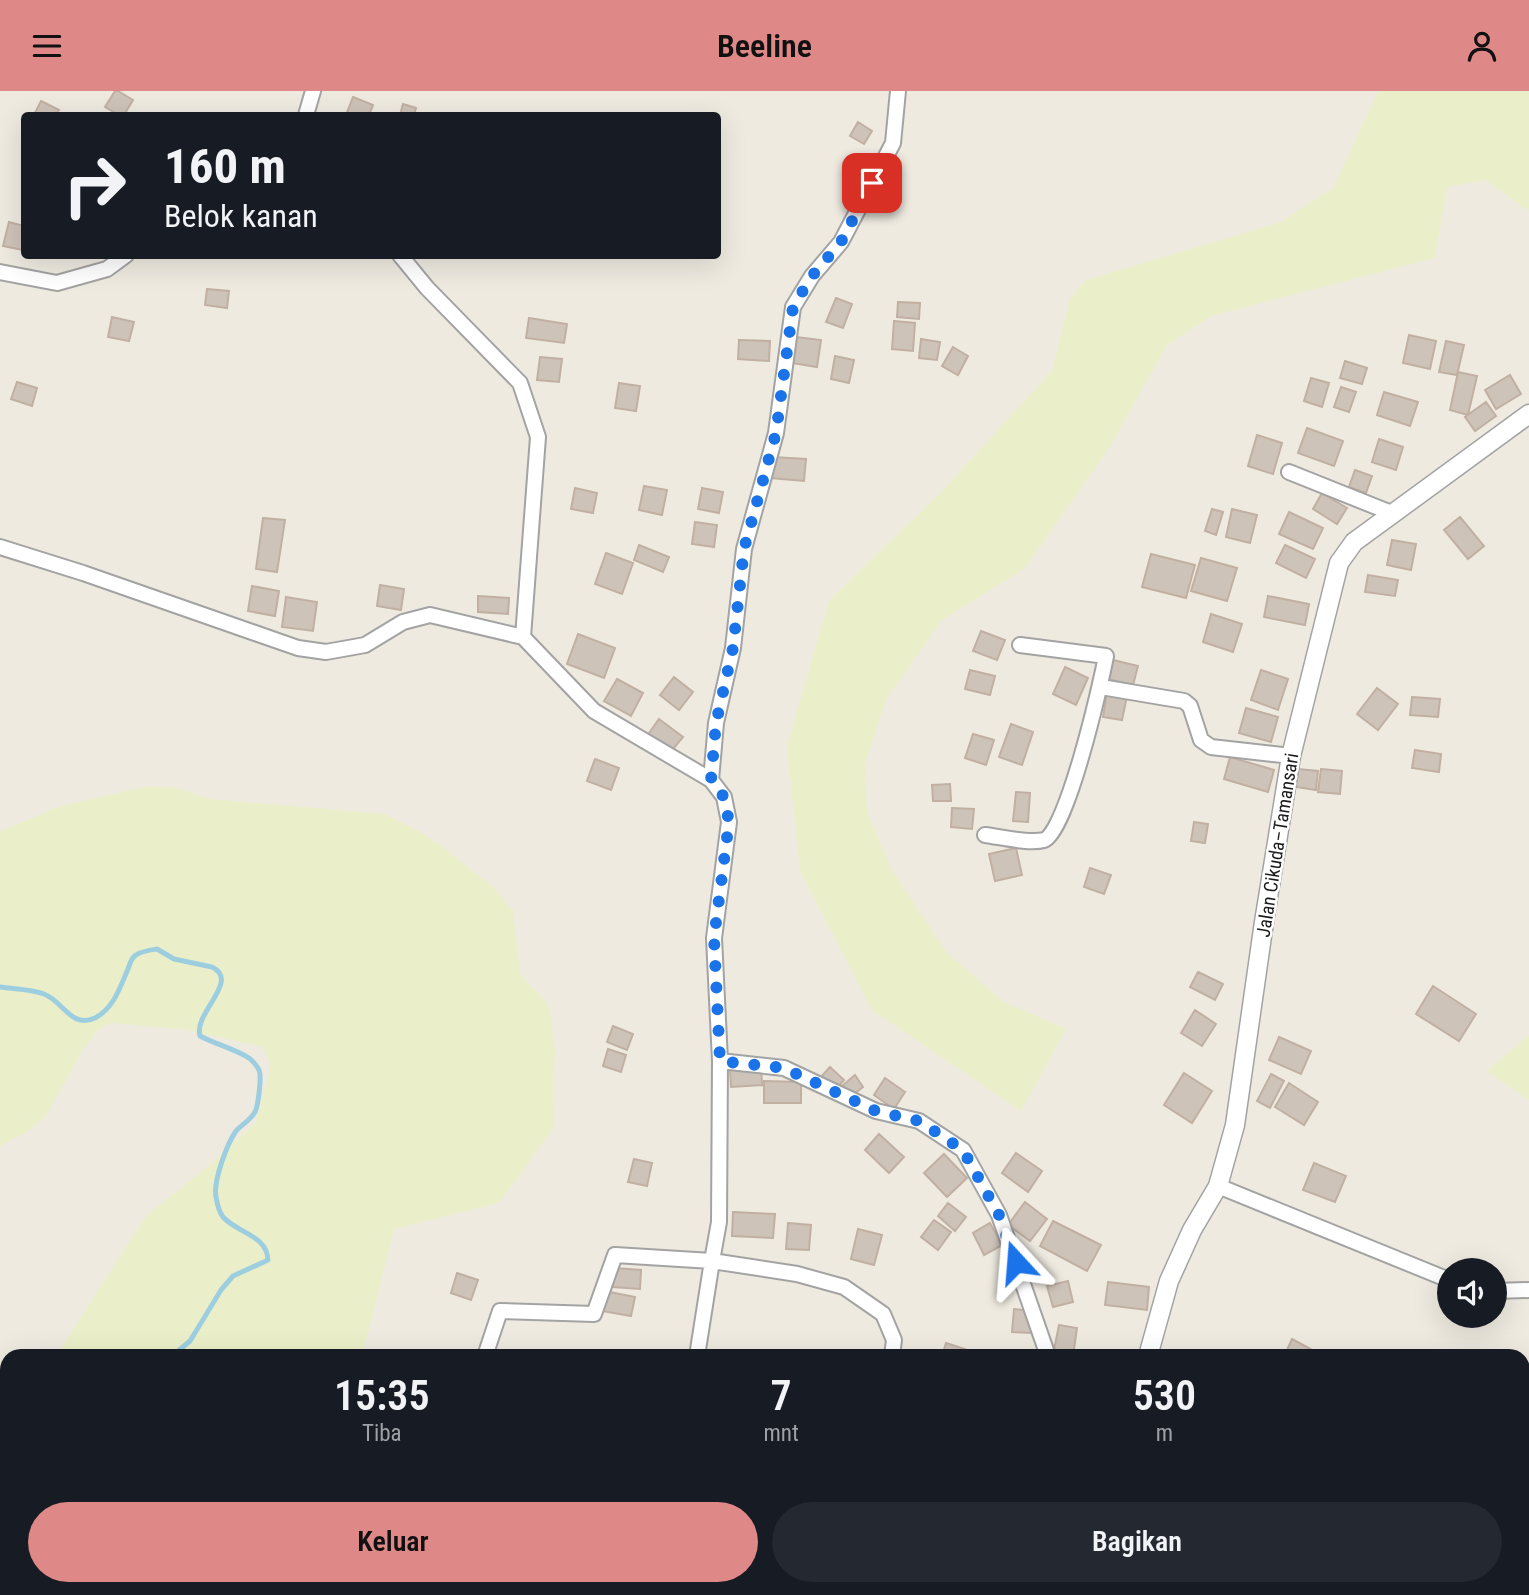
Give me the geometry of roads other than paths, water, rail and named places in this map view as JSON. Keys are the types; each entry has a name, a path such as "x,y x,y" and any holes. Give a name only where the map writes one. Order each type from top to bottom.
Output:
{"street":[{"path":"307,112 313,91"},
{"path":"711,780 716,723 733,648 744,549 776,433 793,307 812,276 841,242 893,143 898,91"},
{"path":"0,272 57,283 107,269 121,259"},
{"path":"403,259 427,288 520,383 538,437 523,637"},
{"name":"Jalan Cikuda–Tamansari","path":"1150,1349 1169,1281 1192,1230 1218,1186 1236,1125 1264,922 1291,757 1339,563 1354,542 1529,414"},
{"path":"1289,472 1394,514"},
{"path":"0,547 298,648 326,652 365,645 403,622 430,615 523,637 594,711 711,780 724,797 729,822 714,938 720,1061 719,1222 698,1349"},
{"path":"985,835 1028,841 1044,840 1050,836 1058,824 1072,787 1101,687 1106,656 1020,646"},
{"path":"1101,687 1184,701 1190,706 1201,740 1211,747 1291,757"},
{"path":"720,1061 784,1068 876,1111 919,1121 963,1150 999,1215 1046,1349"},
{"path":"1218,1186 1437,1275"},
{"path":"487,1349 500,1311 594,1314 615,1255 712,1261 797,1274 844,1287 883,1314 894,1340 893,1349"},
{"path":"1507,1291 1529,1290"}],"waterway":[{"path":"0,987 44,994 73,1017 87,1020 102,1014 112,1003 132,959 141,953 157,949 174,959 212,967 220,973 219,989 203,1017 200,1036 249,1058 259,1070 260,1079 255,1112 236,1131 229,1145 219,1173 216,1197 223,1217 263,1245 268,1260 233,1276 221,1290 190,1341 180,1349"}]}
